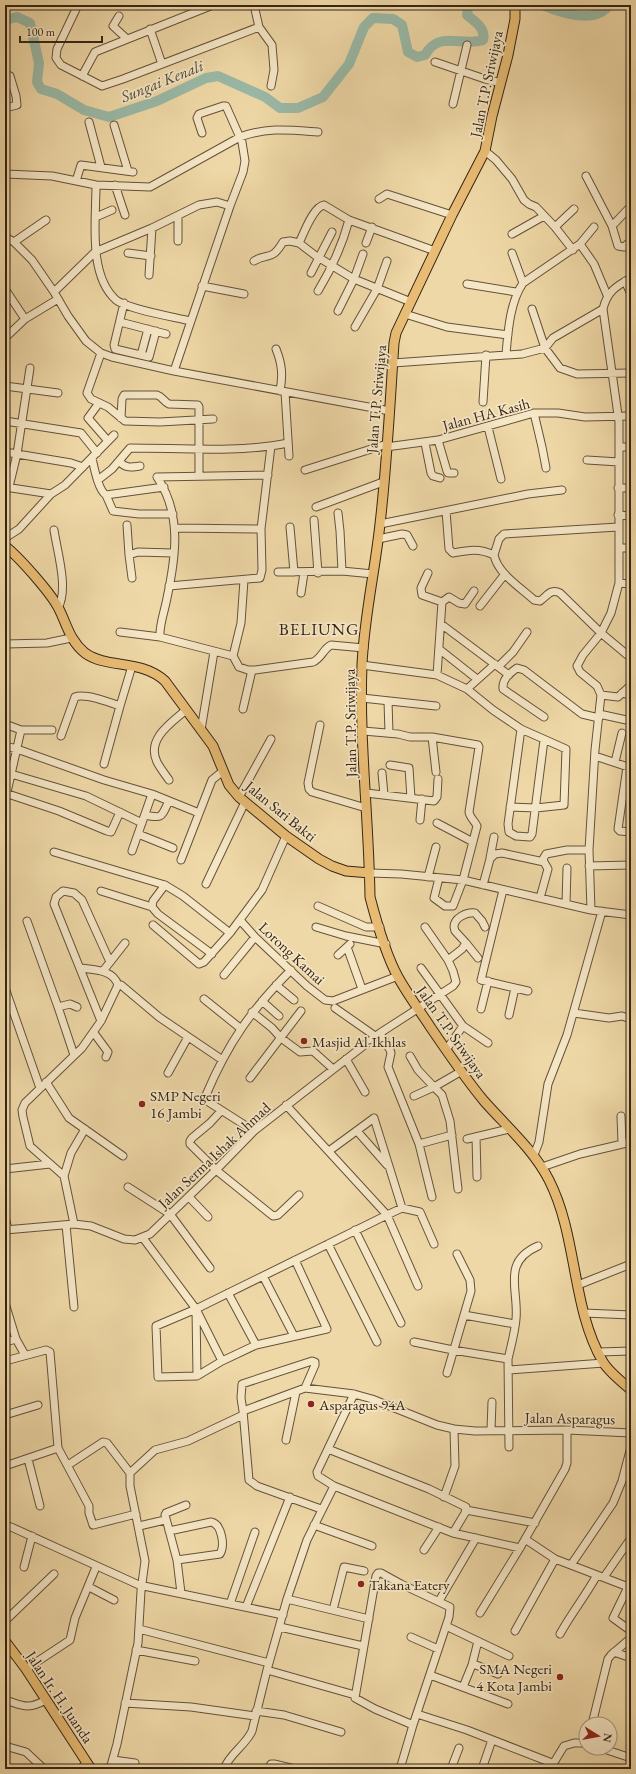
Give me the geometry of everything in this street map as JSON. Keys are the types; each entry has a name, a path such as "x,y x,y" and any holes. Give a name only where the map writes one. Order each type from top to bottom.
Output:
{"main road":[{"name":"Jalan T.P. Sriwijaya","path":"516,5 515,19 485,151 435,250 405,314 394,343 390,412 380,524 362,665 363,754 370,897 398,976 418,1008 460,1072 509,1129 534,1155 542,1167 563,1215 584,1313 599,1352 604,1363 630,1386"},
{"name":"Jalan Sari Bakti","path":"5,546 48,593 58,608 71,638 78,647 94,658 148,670 158,675 172,689 216,750 229,785 242,800 286,836 332,866 346,871 370,873"},
{"name":"Jalan Ir. H. Juanda","path":"5,1640 46,1700 86,1767"}],"street":[{"path":"78,5 56,53 58,62 60,65 98,85 106,85 259,27"},
{"path":"82,76 94,52 126,38 213,5"},
{"path":"254,5 259,27 272,45 274,70 271,86"},
{"path":"118,16 113,26 126,38"},
{"path":"150,29 162,64"},
{"path":"453,104 467,45"},
{"path":"435,62 501,83"},
{"path":"5,74 10,76 16,96 16,105 5,108"},
{"path":"174,371 202,286 243,172 245,161 240,137 227,108 223,106 198,116 202,133"},
{"path":"89,122 101,167"},
{"path":"76,181 81,165 130,172 114,125"},
{"path":"5,174 52,176 96,185 150,187 240,137 256,132 281,129 318,132"},
{"path":"485,151 496,160 512,179 524,200 536,207 555,227 573,250"},
{"path":"586,176 612,226 620,247 626,246 631,241"},
{"path":"96,185 95,252 102,279 117,301 190,321"},
{"path":"115,185 125,215"},
{"path":"379,199 387,194 452,215"},
{"path":"54,292 95,252 152,228 199,205 217,202 230,206"},
{"path":"299,243 314,212 320,206 324,206 349,220 435,250"},
{"path":"612,226 631,206"},
{"path":"555,227 574,209"},
{"path":"96,217 112,210"},
{"path":"178,216 178,241"},
{"path":"512,234 544,216"},
{"path":"14,242 46,220"},
{"path":"318,291 333,266 343,244 349,220"},
{"path":"366,243 372,227"},
{"path":"506,354 516,292 523,282 573,250 594,227"},
{"path":"149,275 152,228"},
{"path":"311,273 332,232"},
{"path":"5,237 14,242 32,260 86,341 101,353 112,357 143,359 150,356 156,331"},
{"path":"254,261 260,257 272,256 276,253 282,242 290,241 299,243 319,258 354,279 411,302"},
{"path":"580,244 594,264 607,295"},
{"path":"128,253 151,256"},
{"path":"512,253 523,282"},
{"path":"338,311 354,279 363,254"},
{"path":"355,327 377,288 387,261"},
{"path":"591,910 589,850 595,756 601,695 597,686 580,672 577,666 583,655 601,633 611,613 619,583 619,422 603,309 607,295 615,287 628,280 631,294"},
{"path":"467,284 516,292"},
{"path":"202,286 244,294"},
{"path":"5,289 25,319"},
{"path":"5,338 25,319 58,299"},
{"path":"124,303 114,345 115,349 174,371 390,412"},
{"path":"532,309 545,348 560,368 570,373 577,374 631,373"},
{"path":"393,363 486,355 522,354 545,348 553,338 603,309"},
{"path":"405,314 447,327 508,335"},
{"path":"120,322 166,334"},
{"path":"143,359 148,329"},
{"path":"276,349 282,364 289,456"},
{"path":"101,353 87,393 91,399 108,407 125,421 166,422 213,419"},
{"path":"483,402 486,355"},
{"path":"30,368 20,424 17,454 7,487 51,494"},
{"path":"5,386 58,393"},
{"path":"121,418 122,398 124,395 157,395 161,396 165,403 169,404 198,405 199,476"},
{"path":"99,403 88,418 108,441"},
{"path":"534,413 546,468"},
{"name":"Jalan HA Kasih","path":"305,470 386,446 425,443 488,427 534,413 558,413 585,417 631,416"},
{"path":"5,421 83,434 95,456 98,480 113,511 139,514 173,514"},
{"path":"488,427 501,479"},
{"path":"5,538 19,529 51,494 65,485 114,435"},
{"path":"438,440 447,471 448,473 454,473"},
{"path":"98,480 119,461 130,448 271,446 288,443"},
{"path":"425,443 431,473 433,476 440,478"},
{"path":"169,586 256,579 261,575 261,529 271,446"},
{"path":"619,447 631,447"},
{"path":"5,452 71,463 83,467"},
{"path":"587,460 618,462"},
{"path":"119,461 124,467 128,468 140,466"},
{"path":"160,637 169,586 175,528 173,509 158,477 268,475"},
{"path":"316,507 383,482"},
{"path":"106,495 164,487"},
{"path":"618,488 631,488"},
{"path":"380,524 528,494 562,490"},
{"path":"446,511 449,549 451,552 474,549 483,550 494,555"},
{"path":"338,513 342,572"},
{"path":"618,515 631,516"},
{"path":"314,520 318,550 318,573"},
{"path":"127,524 132,578"},
{"path":"290,527 294,572"},
{"path":"618,527 504,534 499,539 494,555 497,564 505,574 534,600 540,601 551,591 555,590 560,593 601,633 631,658"},
{"path":"175,528 261,529"},
{"path":"54,530 63,589 62,601 58,608"},
{"path":"378,539 402,534 407,535 413,546"},
{"path":"619,548 631,548"},
{"path":"129,555 138,552 173,553"},
{"path":"278,572 342,572 373,574"},
{"path":"301,593 304,572"},
{"path":"428,573 422,588 422,595 442,602"},
{"path":"480,606 505,574"},
{"path":"244,580 241,623 233,656 239,667 252,670 313,662 321,658 328,646 331,645 364,648"},
{"path":"619,583 631,584"},
{"path":"442,602 449,597 459,604 465,604 474,590"},
{"path":"437,675 442,602"},
{"path":"441,624 509,674"},
{"path":"120,632 160,637 233,656"},
{"path":"467,689 477,679 513,652 527,632"},
{"path":"5,644 46,643 71,638"},
{"path":"439,649 477,679"},
{"path":"201,730 214,652"},
{"path":"362,665 437,675 467,689 493,710 521,729 566,749 564,802 562,806 536,808 510,807"},
{"path":"104,764 132,666"},
{"path":"544,717 503,689 503,684 509,674 518,668 524,670 582,714 631,721"},
{"path":"243,710 252,670"},
{"path":"601,695 618,697 631,685"},
{"path":"622,693 631,695"},
{"path":"61,736 74,696 93,698 120,706"},
{"path":"362,698 436,706"},
{"path":"388,701 389,733"},
{"path":"169,780 157,763 154,754 155,745 160,733 186,710"},
{"path":"5,724 21,730 52,730"},
{"path":"320,725 308,789 312,792 366,808"},
{"path":"521,729 508,824 510,832 516,836 526,837 532,834 544,740"},
{"path":"5,801 21,730"},
{"path":"363,731 389,733 410,737 432,737 478,745 479,747 469,805 470,818 476,823 477,826 463,880 454,904 450,907 445,906 434,898 439,878"},
{"path":"615,762 622,733"},
{"path":"366,794 436,800 437,776 432,737"},
{"path":"206,884 242,800 271,738"},
{"path":"5,746 104,780 152,794 199,813"},
{"path":"595,756 629,767 618,829 620,831 631,832"},
{"path":"390,765 409,768 411,798"},
{"path":"181,860 212,780 223,771"},
{"path":"382,773 384,795"},
{"path":"11,774 86,796 142,823"},
{"path":"6,793 59,811 111,832 120,812"},
{"path":"132,851 152,794"},
{"path":"420,820 422,799"},
{"path":"145,815 158,818 162,816 169,801"},
{"path":"437,823 473,842"},
{"path":"138,834 173,848"},
{"path":"153,925 199,964 212,954 230,933 262,890 286,836"},
{"path":"483,885 494,837"},
{"path":"428,877 436,847"},
{"path":"540,898 548,869 543,858 546,854 567,850 589,850"},
{"path":"54,852 165,885 183,896 230,933"},
{"path":"490,859 498,853 544,862"},
{"path":"589,866 631,865"},
{"path":"566,904 567,868"},
{"path":"370,873 402,874 463,880 591,910 631,915"},
{"path":"152,907 154,901 165,885"},
{"path":"503,890 481,980 528,991"},
{"path":"101,1021 54,904 56,897 63,891 74,893 82,900 110,962"},
{"path":"100,891 152,907 158,914 212,954"},
{"path":"318,906 366,927 380,927"},
{"path":"534,1155 539,1142 548,1084 568,1035 602,911"},
{"path":"478,958 455,932 454,927 457,920 465,914 475,913 482,920 485,927"},
{"name":"Lorong Kamai","path":"240,920 255,938 307,986 330,1001 398,976"},
{"path":"27,921 58,1006 74,1056"},
{"path":"316,927 356,938 386,944"},
{"path":"425,927 448,960 462,949 466,943"},
{"path":"224,975 255,938"},
{"path":"338,955 356,938"},
{"path":"103,971 125,943"},
{"path":"347,947 362,989"},
{"name":"Jalan Serma Ishak Ahmad","path":"143,1238 150,1234 189,1197 254,1131 378,1034 439,993 453,986 456,982 448,960"},
{"path":"80,968 103,971 116,980 118,985 121,985 158,1017 221,1059"},
{"path":"421,968 462,1026 488,1043"},
{"path":"254,1131 221,1111 205,1099 221,1059 240,1028 252,1012 291,970"},
{"path":"481,1009 488,981"},
{"path":"64,1176 30,1146 22,1110 25,1103 82,1048 94,1033 118,985"},
{"path":"276,985 294,1000"},
{"path":"5,988 40,1088"},
{"path":"509,1015 515,988"},
{"path":"204,999 240,1028"},
{"path":"262,1001 279,1016"},
{"path":"58,1006 70,1004 77,1007"},
{"path":"335,1008 378,1034 390,1050 391,1053 388,1067 419,1144 432,1197"},
{"path":"250,1078 301,1011"},
{"path":"252,1012 272,1028 280,1038 300,1052 312,1051 333,1069"},
{"path":"574,1013 609,1018 622,1016 631,1019"},
{"path":"446,1050 462,1026"},
{"path":"94,1033 108,1052 106,1057"},
{"path":"168,1073 188,1037"},
{"path":"410,1056 418,1070 442,1095 450,1121 458,1190"},
{"path":"346,1059 365,1092"},
{"path":"414,1096 460,1072"},
{"path":"46,1082 67,1116 123,1156"},
{"path":"286,1105 387,1215 418,1286"},
{"path":"221,1111 190,1141 190,1144 216,1170 273,1216 278,1215 299,1195"},
{"path":"621,1116 622,1143"},
{"path":"329,1151 374,1118 402,1208"},
{"path":"74,1224 64,1176 71,1153 85,1129"},
{"path":"467,1139 509,1129"},
{"path":"357,1131 389,1167"},
{"path":"419,1144 452,1135"},
{"path":"476,1137 477,1177"},
{"path":"542,1167 580,1154 631,1142"},
{"path":"5,1169 50,1164"},
{"path":"128,1187 170,1214 210,1268"},
{"path":"189,1197 208,1217"},
{"path":"295,1260 327,1329 256,1344 222,1361 197,1376 158,1377 156,1326 196,1309 355,1230 402,1208 420,1212 434,1244"},
{"path":"5,1217 7,1230 74,1224 91,1226 124,1239 135,1240 143,1238 196,1309 222,1361"},
{"path":"66,1225 74,1306"},
{"path":"355,1230 401,1323"},
{"path":"328,1244 377,1342"},
{"path":"509,1446 508,1359 515,1324 516,1308 514,1273 522,1257 527,1252 538,1246"},
{"path":"446,1373 472,1286 457,1254"},
{"path":"578,1284 631,1264"},
{"path":"263,1276 294,1336"},
{"path":"228,1293 256,1344"},
{"path":"5,1303 16,1339 25,1356"},
{"path":"196,1309 197,1376"},
{"path":"584,1313 631,1315"},
{"path":"464,1315 515,1324"},
{"path":"5,1342 16,1339"},
{"path":"414,1342 508,1359"},
{"path":"5,1361 46,1350 50,1352 58,1448 89,1506 89,1513 93,1525 136,1514"},
{"path":"599,1352 631,1350"},
{"path":"130,1473 155,1450 192,1439 243,1413 305,1388 315,1365 314,1361 310,1361 242,1384 241,1398 243,1413 249,1480 257,1486 321,1509"},
{"path":"509,1370 604,1363"},
{"name":"Jalan Asparagus","path":"305,1388 354,1394 372,1399 437,1425 468,1431 567,1430 631,1433"},
{"path":"286,1440 296,1392"},
{"path":"354,1394 317,1474 318,1476 334,1486 453,1533 520,1548"},
{"path":"491,1430 492,1402"},
{"path":"5,1415 38,1405"},
{"path":"444,1497 455,1466 454,1429"},
{"path":"480,1613 535,1523 565,1470 567,1463 567,1430"},
{"path":"68,1465 103,1442 107,1443 130,1473 130,1486 145,1561 136,1650 110,1769"},
{"path":"571,1565 613,1503 622,1481 631,1447"},
{"path":"5,1466 58,1448"},
{"path":"328,1449 444,1497 466,1507 466,1510 535,1523"},
{"path":"28,1459 40,1506"},
{"path":"224,1769 227,1762 250,1735 287,1599 307,1540 321,1509 334,1486"},
{"path":"246,1607 290,1497"},
{"path":"181,1593 177,1560 165,1520 166,1513 186,1505"},
{"path":"453,1533 466,1510"},
{"path":"139,1526 165,1520"},
{"path":"169,1531 211,1522 214,1522 218,1527 223,1546 220,1554 177,1560"},
{"path":"314,1525 372,1546"},
{"path":"5,1526 32,1536 96,1567 142,1586 283,1615"},
{"path":"424,1550 439,1527"},
{"path":"230,1604 256,1532"},
{"path":"24,1567 32,1536"},
{"path":"439,1601 476,1538"},
{"path":"560,1634 572,1612 631,1538"},
{"path":"525,1539 555,1559 630,1588 613,1618 631,1631"},
{"path":"515,1631 555,1559"},
{"path":"26,1670 70,1640 75,1618 96,1567"},
{"path":"333,1610 344,1567 364,1571"},
{"path":"354,1695 376,1576 378,1573 381,1572 401,1584 450,1607 446,1626 416,1714 400,1769"},
{"path":"5,1621 54,1574"},
{"path":"89,1587 114,1600"},
{"path":"287,1599 369,1619"},
{"path":"446,1626 509,1656"},
{"path":"280,1627 363,1646"},
{"path":"139,1629 268,1666 354,1695 357,1700 413,1725"},
{"path":"411,1637 438,1649"},
{"path":"594,1716 606,1664 611,1654 631,1638"},
{"path":"463,1687 472,1665 478,1641"},
{"path":"136,1650 195,1661"},
{"path":"614,1652 631,1658"},
{"path":"472,1665 476,1665 498,1674"},
{"path":"430,1675 508,1704"},
{"path":"5,1700 26,1707 34,1706 46,1700"},
{"path":"124,1703 284,1715 341,1732"},
{"path":"416,1714 492,1740 551,1766 564,1746 578,1743"},
{"path":"482,1769 492,1740"},
{"path":"5,1746 26,1752 44,1769"},
{"path":"451,1769 459,1748"},
{"path":"618,1754 631,1758"},
{"path":"113,1760 135,1763"},
{"path":"268,1769 271,1764 295,1769"}],"waterway":[{"name":"Sungai Kenali","path":"5,20 17,17 30,23 39,63 37,82 41,89 57,94 84,110 109,117 157,101 206,78 218,76 265,97 280,108 298,108 323,97 349,64 364,27 373,18 393,19 402,25 408,52 417,57 425,55 431,47 444,41 475,42 483,40 483,32 467,15 468,7 470,5"},
{"name":"Sungai Kenali","path":"542,5 577,16 595,15 603,11 609,5"}],"place":[{"name":"Masjid Al-Ikhlas","path":"304,1041"},
{"name":"SMP Negeri 16 Jambi","path":"142,1104"},
{"name":"Asparagus 94A","path":"311,1404"},
{"name":"Takana Eatery","path":"361,1584"},
{"name":"SMA Negeri 4 Kota Jambi","path":"560,1677"}],"district":[{"name":"BELIUNG","path":"319,629"}]}
